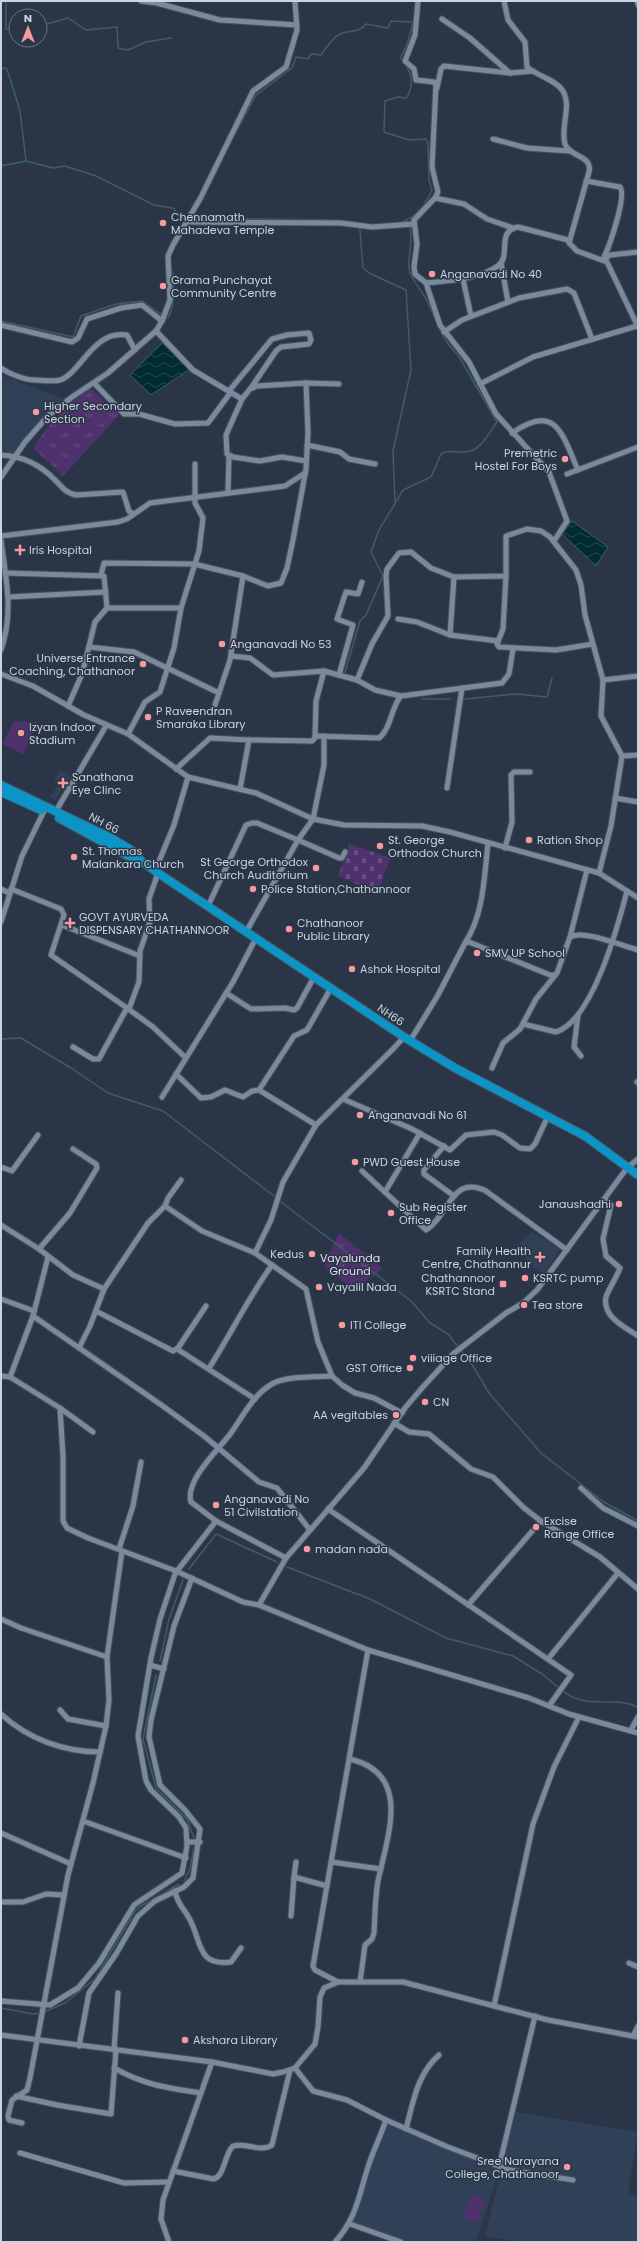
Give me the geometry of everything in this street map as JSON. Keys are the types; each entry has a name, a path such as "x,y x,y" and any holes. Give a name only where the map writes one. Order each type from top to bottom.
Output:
{"highway":[{"name":"NH 66","path":"1,785 45,808 132,858 140,860"},
{"name":"NH 66","path":"1,792 56,811 111,838 136,853 140,860"},
{"name":"NH66","path":"140,860 407,1039 455,1068 547,1118 585,1136 638,1175"}],"street":[{"path":"141,1 157,2 220,20 297,25"},
{"path":"1,477 12,458 16,456 25,442 48,416 72,397 94,383 156,331 162,321 170,300 168,256 189,219 253,91 286,67 297,25 295,1"},
{"path":"418,1 415,35 405,61 414,69 416,80 434,82 437,89"},
{"path":"504,1 508,20 525,42 526,65 533,72 557,85 563,92 566,101 564,142 569,151"},
{"path":"637,1 638,5"},
{"path":"442,19 470,38 510,73"},
{"path":"533,72 510,73 444,66 441,69 437,89 432,167 438,187 435,198 418,216 414,224 417,244 414,268 415,274 426,283 435,315 444,332 469,362 496,414 549,472 565,512 566,524 554,541"},
{"path":"493,139 527,148 569,151 588,162 590,168 568,240"},
{"path":"586,181 620,187 623,193 614,227 603,259"},
{"path":"435,198 464,204 487,219 513,228 518,227 568,240 578,251 603,259 609,264 638,326 533,357 480,384"},
{"path":"189,219 341,223 372,227 414,224"},
{"path":"508,302 501,263 506,234 513,228"},
{"path":"603,259 610,255 638,252"},
{"path":"426,283 464,278 489,270 501,263"},
{"path":"464,278 471,316"},
{"path":"444,332 471,316 519,298 570,289 574,293 592,339"},
{"path":"1,325 72,342 78,338 87,319 121,308 142,305 162,321"},
{"path":"156,331 193,370 242,399"},
{"path":"94,383 124,414 139,414 175,424 208,423 230,392 272,339 288,335 309,334 311,340 309,344 281,347 276,350 242,399 226,435 226,450 229,456 228,492"},
{"path":"1,368 26,379 59,380 70,372 89,352 112,336 126,335 135,350"},
{"path":"250,389 260,386 306,383 339,384"},
{"path":"101,575 104,563 194,564 243,576 268,586 277,586 283,580 293,540 305,473 308,445 306,383"},
{"path":"512,433 529,422 542,419 549,421 558,429 578,470"},
{"path":"308,445 340,452 349,459 375,464"},
{"path":"567,474 638,447"},
{"path":"1,455 16,456 30,461 49,475 69,493 76,495 123,492 129,511 132,514"},
{"path":"229,456 260,461 282,457 306,461"},
{"path":"128,734 145,702 160,692 167,666 174,648 182,608 203,532 202,515 195,500 194,464"},
{"path":"1,536 118,522 127,519 132,514 150,503 188,499 195,500 228,492 284,486 305,473"},
{"path":"594,644 568,650 513,649 499,647 498,641 503,629 506,576 505,540 509,534 535,529 546,534 554,541 579,577 585,615 594,644 603,680 601,716 622,756 611,826 598,873"},
{"path":"1,540 4,576 9,597 8,623 1,650"},
{"path":"357,680 372,644 388,616 386,575 394,559 404,552 411,552 431,568 454,577 506,576"},
{"path":"4,576 101,575 105,578 107,608 95,622 82,674 68,706"},
{"path":"215,705 231,656 243,576"},
{"path":"450,635 454,577"},
{"path":"339,675 353,625 337,619 346,592 358,594 362,582"},
{"path":"9,597 106,592"},
{"path":"107,608 146,610 182,608"},
{"path":"398,618 417,622 450,635 498,641"},
{"path":"89,647 134,652 167,666 219,693"},
{"path":"231,656 250,658 273,675 324,671 357,680 375,690 401,696 498,684 505,680 511,665 513,649"},
{"path":"176,768 210,738 312,741 315,736 316,701 324,671"},
{"path":"1,674 33,686 106,726 128,734 188,777 256,793 313,819 344,825 422,826 450,832 488,844 598,873 638,898"},
{"path":"603,680 638,676"},
{"path":"448,788 462,688"},
{"path":"315,736 379,738 401,696"},
{"path":"56,811 106,726"},
{"path":"246,932 298,840 313,819 324,766 324,736"},
{"path":"240,789 249,740"},
{"path":"622,756 638,755"},
{"path":"505,848 512,822 511,775 514,772 530,772"},
{"path":"73,1047 93,1058 99,1059 128,1008 139,982 140,956 150,922 149,899 156,872 174,825 188,777"},
{"path":"615,798 638,802"},
{"path":"1,922 22,856 45,808"},
{"path":"208,906 243,828 249,823 257,824 339,858 342,858 345,852"},
{"path":"255,1253 271,1220 283,1182 316,1125 407,1039 438,995 471,933 482,901 488,844"},
{"path":"492,1068 503,1043 517,1032 523,1024 536,999 555,976 570,937 587,870"},
{"path":"1,890 10,891 61,909 64,915 62,925 51,955 153,1027 186,1058"},
{"path":"523,1024 556,1032 568,1027 578,1014 613,944 627,891"},
{"path":"62,925 140,956"},
{"path":"570,937 583,934 613,944 638,950"},
{"path":"162,1097 226,993 256,938"},
{"path":"465,943 469,942 555,976"},
{"path":"226,993 251,1009 285,1008 294,1010 297,1008 314,977"},
{"path":"259,1090 294,1036 307,1030 331,988"},
{"path":"578,1014 574,1047 581,1056"},
{"path":"176,1074 201,1098 211,1097 225,1090 243,1097 252,1091 259,1090 316,1125"},
{"path":"343,1099 420,1133 452,1150 466,1135 494,1132 502,1135 520,1148 526,1150 535,1144 547,1118"},
{"path":"385,1192 420,1133"},
{"path":"1,1167 12,1172 38,1135"},
{"path":"444,1146 424,1170 424,1174 454,1196"},
{"path":"39,1249 70,1213 97,1168 96,1164 73,1149"},
{"path":"259,1606 286,1558 376,1452 402,1413 453,1354 506,1313 523,1303 537,1290 627,1168 638,1159"},
{"path":"362,1171 426,1230 454,1196 468,1186 481,1189 567,1250"},
{"path":"79,1348 96,1311 104,1289 148,1223 165,1206 168,1198 181,1180"},
{"path":"604,1198 611,1205 603,1239 606,1256 620,1268 606,1298 607,1306 610,1316 638,1336"},
{"path":"165,1206 202,1231 255,1253 306,1289 318,1342 332,1376 342,1385 355,1393 374,1398 402,1413"},
{"path":"1,1225 39,1249 73,1275 104,1289"},
{"path":"10,1377 34,1313 48,1257"},
{"path":"209,1368 234,1329 247,1302 272,1266"},
{"path":"1,1299 34,1313 79,1348 160,1404 218,1448 259,1482 277,1488 310,1530"},
{"path":"96,1311 173,1351 177,1349 206,1306"},
{"path":"177,1349 209,1368 255,1399"},
{"path":"1,1376 10,1377 60,1408 93,1432"},
{"path":"286,1558 216,1521 194,1505 190,1498 201,1470 255,1399 273,1383 332,1376"},
{"path":"60,1408 64,1456 64,1525 71,1531 177,1571 243,1602 259,1606 368,1650 523,1696 579,1717 638,1733"},
{"path":"394,1423 409,1432 429,1434 471,1469 493,1477 524,1508 552,1529 588,1548 638,1589"},
{"path":"22,2123 8,2119 12,2100 27,2090 38,2041 64,1895 106,1726 109,1700 107,1657 120,1550 133,1506 141,1462"},
{"path":"581,1488 603,1508 638,1526"},
{"path":"328,1509 570,1675 548,1706"},
{"path":"79,2046 87,1998 92,1987 116,1954 144,1909 175,1891 181,1882 189,1842 183,1821 151,1790 146,1782 138,1736 162,1611 177,1571 216,1521"},
{"path":"468,1604 542,1521"},
{"path":"548,1659 618,1573"},
{"path":"1,2002 44,2006 55,2003 82,1984 99,1963 134,1905 181,1882 194,1878 201,1835 198,1824 160,1785 151,1751 149,1731 174,1626 192,1578"},
{"path":"1,1619 21,1628 107,1657"},
{"path":"338,1982 314,1968 368,1650"},
{"path":"151,1665 163,1669"},
{"path":"60,1710 68,1719 106,1726"},
{"path":"1,1714 33,1737 76,1751 100,1752"},
{"path":"494,2006 533,1824 554,1767 579,1717"},
{"path":"631,1730 638,1717"},
{"path":"350,1759 369,1766 376,1773 390,1793 392,1813 381,1870 376,1904 374,1933 372,1939 365,1945 360,1982"},
{"path":"83,1821 186,1858"},
{"path":"1,1833 71,1864"},
{"path":"189,1842 199,1842"},
{"path":"291,1916 296,1862"},
{"path":"331,1862 381,1870"},
{"path":"294,1878 327,1886"},
{"path":"175,1891 176,1902 189,1918 204,1955 218,1964 231,1962 241,1948"},
{"path":"1,1902 23,1902 46,1894 64,1895"},
{"path":"629,1963 638,1967"},
{"path":"1,2036 212,2062 273,2074 292,2069 306,2057 314,2044 318,2027 320,1997 324,1988 338,1982 403,1982 535,2016 635,2037 638,2026"},
{"path":"16,2096 57,2105 111,2114 118,1993"},
{"path":"499,2167 535,2016"},
{"path":"406,2129 424,2073 438,2055"},
{"path":"168,2242 161,2219 163,2200 212,2062"},
{"path":"114,2068 131,2078 154,2086 201,2093"},
{"path":"292,2069 313,2091 347,2100 406,2129 499,2167 524,2173 573,2180"},
{"path":"173,2171 214,2180 220,2174 227,2154 233,2146 243,2145 264,2149 272,2145 292,2069"},
{"path":"335,2242 350,2224 370,2162 386,2120"},
{"path":"20,2154 124,2183 169,2182"},
{"path":"350,2224 401,2242"}],"shaded area":[{"path":"1,375 63,399 29,433 12,454 1,453"},
{"path":"60,770 71,777 55,800 50,797 59,784 54,780"},
{"name":"Family Health Centre, Chathannur","path":"532,1232 560,1249 544,1274 530,1265 519,1244"},
{"name":"Sree Narayana College, Chathanoor","path":"516,2112 638,2132 628,2194 638,2196 638,2242 521,2242 485,2236"},
{"path":"387,2123 499,2170 476,2242 405,2242 352,2224"}],"green space":[{"path":"90,388 119,415 63,476 33,448 45,430 58,415"},
{"name":"Izyan Indoor Stadium","path":"14,721 38,722 23,754 3,744"},
{"path":"350,844 390,858 378,893 338,876"},
{"name":"Vayalunda Ground","path":"339,1233 383,1269 353,1289 324,1267"},
{"path":"472,2194 486,2199 477,2222 463,2218"}],"water":[{"path":"162,343 190,369 151,395 130,375"},
{"path":"572,521 608,547 596,566 562,534"}],"waterway":[{"path":"6,1 6,29 8,29"},
{"path":"48,24 68,18 86,30 117,27 118,48 128,50 146,42 171,38"},
{"path":"228,147 256,95 292,68 296,57 308,59 311,54 321,55 332,41 340,34 361,29 366,24 388,28 391,21 413,22 407,45 400,58 403,61"},
{"path":"398,223 410,218 419,211 432,190 429,180 428,144 426,139 409,140 384,132 385,101 398,97 406,98 409,94 411,77 405,64"},
{"path":"1,69 6,68 8,72 20,111 26,161"},
{"path":"1,166 26,161 53,168 65,166 96,176 154,205 173,208 180,218 187,218"},
{"path":"193,217 197,209"},
{"path":"191,218 327,220 357,223"},
{"path":"180,237 189,223"},
{"path":"345,672 360,621 366,615 383,576 371,552 379,530 403,490 431,477 441,454 469,451 479,446 497,422 458,355 447,343 426,299 411,276 409,268 411,238 410,228"},
{"path":"360,230 363,268 371,274 406,290 411,370 393,451 395,501"},
{"path":"168,318 174,299 171,266"},
{"path":"1,321 73,337 81,316 116,304 142,301 161,314"},
{"path":"465,699 516,694 547,697 552,678"},
{"path":"422,699 450,699"},
{"path":"1,1039 21,1038 71,1068 108,1093 163,1111 274,1196"},
{"path":"281,1202 411,1301 430,1323 448,1334 473,1366 489,1393 541,1453 604,1502 638,1521"},
{"path":"189,1569 216,1534 277,1562"},
{"path":"287,1567 370,1599 446,1638 513,1656 542,1674 559,1688"},
{"path":"160,1661 169,1619 183,1580"},
{"path":"156,1675 143,1739 156,1788 187,1819 194,1838"},
{"path":"562,1690 580,1700 619,1702 638,1707"},
{"path":"184,1881 190,1869 194,1847"},
{"path":"44,2012 65,2003 95,1979 135,1911 179,1884"},
{"path":"1,2008 33,2014 41,2013"}],"place":[{"name":"Chennamath Mahadeva Temple","path":"163,223"},
{"name":"Anganavadi No 40","path":"432,274"},
{"name":"Grama Punchayat Community Centre","path":"163,286"},
{"name":"Higher Secondary Section","path":"36,412"},
{"name":"Premetric Hostel For Boys","path":"565,459"},
{"name":"Iris Hospital","path":"20,550"},
{"name":"Anganavadi No 53","path":"222,644"},
{"name":"Universe Entrance Coaching, Chathanoor","path":"143,664"},
{"name":"P Raveendran Smaraka Library","path":"148,717"},
{"name":"Izyan Indoor Stadium","path":"21,733"},
{"name":"Sanathana Eye Clinc","path":"63,783"},
{"name":"Ration Shop","path":"529,840"},
{"name":"St. George Orthodox Church","path":"380,846"},
{"name":"St. Thomas Malankara Church","path":"74,857"},
{"name":"St George Orthodox Church Auditorium","path":"316,868"},
{"name":"Police Station,Chathannoor","path":"253,889"},
{"name":"GOVT AYURVEDA DISPENSARY CHATHANNOOR","path":"70,923"},
{"name":"Chathanoor Public Library","path":"289,929"},
{"name":"SMV UP School","path":"477,953"},
{"name":"Ashok Hospital","path":"352,969"},
{"name":"Anganavadi No 61","path":"360,1115"},
{"name":"PWD Guest House","path":"355,1162"},
{"name":"Janaushadhi","path":"619,1204"},
{"name":"Sub Register Office","path":"391,1213"},
{"name":"Kedus","path":"312,1254"},
{"name":"Family Health Centre, Chathannur","path":"540,1257"},
{"name":"KSRTC pump","path":"525,1278"},
{"name":"Chathannoor KSRTC Stand","path":"503,1284"},
{"name":"Vayalil Nada","path":"319,1287"},
{"name":"Tea store","path":"524,1305"},
{"name":"ITI College","path":"342,1325"},
{"name":"viiiage Office","path":"413,1358"},
{"name":"GST Office","path":"410,1368"},
{"name":"CN","path":"425,1402"},
{"name":"AA vegitables","path":"396,1415"},
{"name":"Anganavadi No 51 Civilstation","path":"216,1505"},
{"name":"Excise Range Office","path":"536,1527"},
{"name":"madan nada","path":"307,1549"},
{"name":"Akshara Library","path":"185,2040"},
{"name":"Sree Narayana College, Chathanoor","path":"567,2167"}]}
